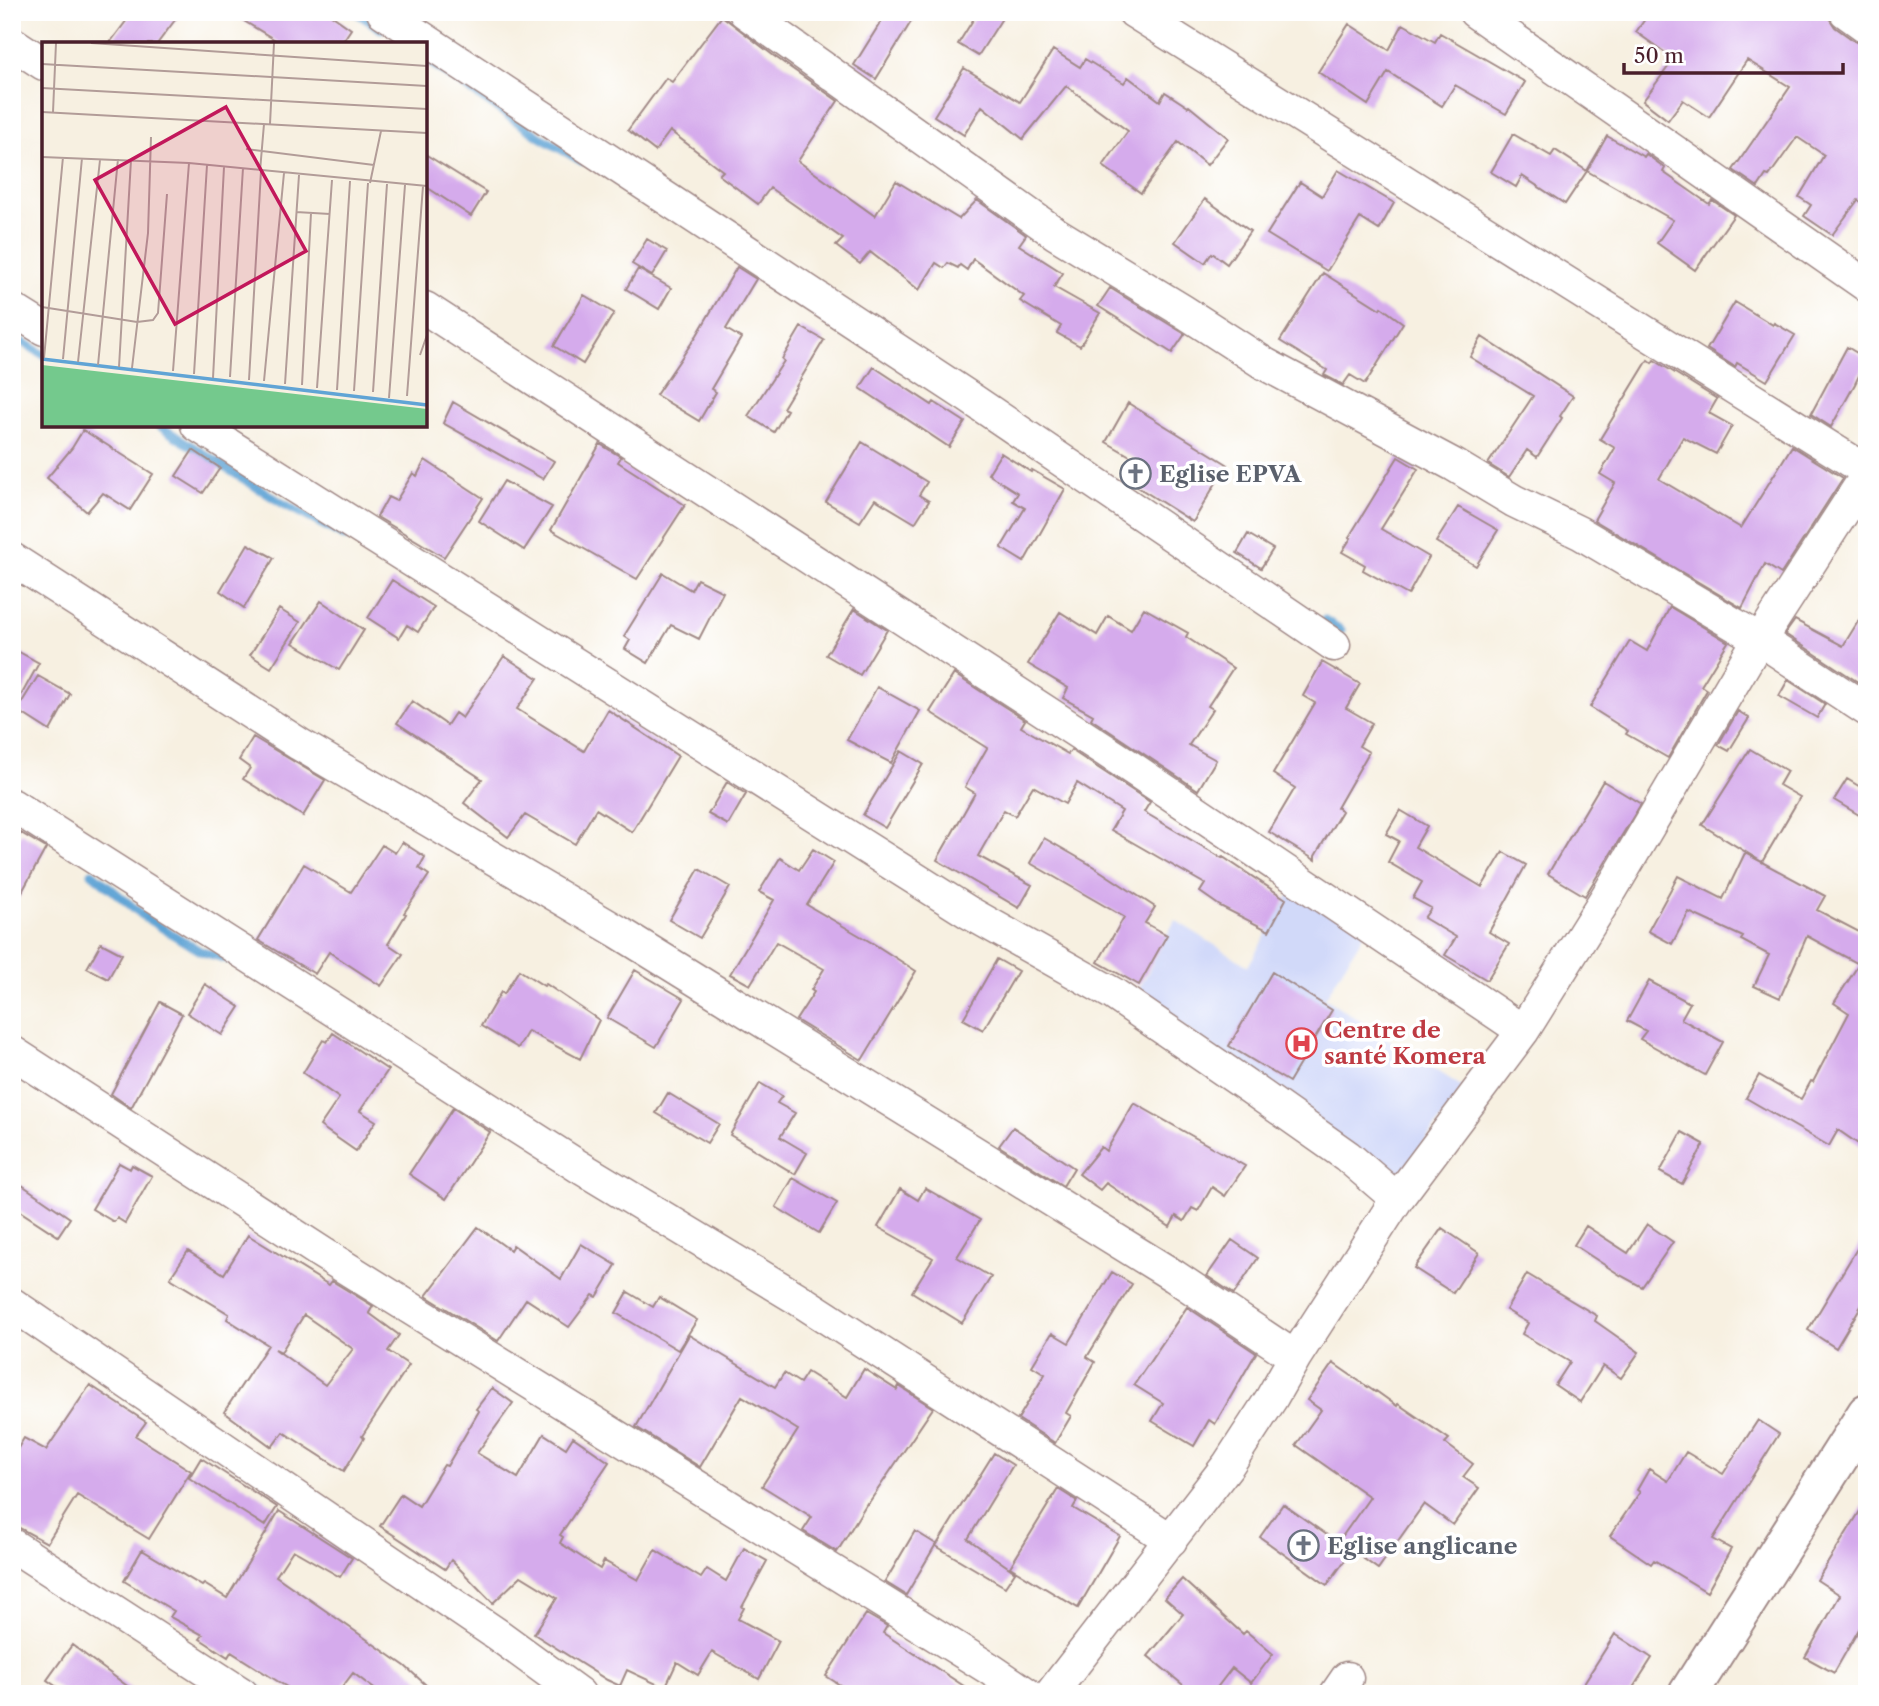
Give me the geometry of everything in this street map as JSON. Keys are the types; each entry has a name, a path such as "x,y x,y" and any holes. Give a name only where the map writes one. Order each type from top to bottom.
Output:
{"main road":[{"path":"1688,1694 1867,1413"}],"street":[{"path":"383,12 967,396 1334,645"},
{"path":"745,12 1055,233 1265,364 1454,465 1514,501 1580,533 1759,639 1867,710"},
{"path":"12,1052 322,1253 978,1662 1046,1693 1171,1540 1228,1465 1397,1199 1523,1031 1611,890 1759,639 1867,473 1134,12"},
{"path":"1475,12 1867,286"},
{"path":"1846,12 1867,27"},
{"path":"12,43 42,63"},
{"path":"12,309 42,327"},
{"path":"427,309 1120,760 1523,1031"},
{"path":"200,427 968,912 1112,993 1347,1156 1397,1199"},
{"path":"12,559 299,744 617,931 1174,1276 1295,1357"},
{"path":"12,805 567,1159 795,1297 1171,1540"},
{"path":"12,1304 498,1635 579,1694"},
{"path":"12,1545 242,1694"}],"shaded area":[{"name":"Centre de santé Komera","path":"1297,882 1367,929 1325,998 1464,1088 1398,1178 1137,993 1175,920 1248,966"}],"building":[{"path":"133,12 181,12 158,42 110,42"},
{"path":"229,12 327,12 351,29 342,42 279,42"},
{"path":"887,12 917,12 876,79 854,65"},
{"path":"978,12 1006,12 978,56 958,44"},
{"path":"1650,12 1820,12 1856,42 1867,45 1867,206 1858,200 1832,235 1804,216 1811,205 1799,197 1824,155 1797,137 1758,187 1733,170 1790,87 1747,60 1709,117 1683,100 1668,120 1643,101 1674,59 1636,32"},
{"path":"722,16 838,101 798,161 875,216 896,181 959,219 977,200 1026,235 1019,245 1063,273 1054,287 1100,313 1080,346 1057,333 1061,326 1020,301 1024,296 973,259 967,270 960,265 958,268 948,263 944,268 936,263 919,290 870,252 860,264 836,246 843,239 770,188 758,204 719,175 723,171 670,131 655,151 628,130 666,78 672,82"},
{"path":"1349,24 1389,50 1403,24 1435,42 1440,33 1525,82 1506,114 1455,85 1442,106 1388,72 1368,105 1318,72"},
{"path":"1053,50 1080,67 1085,59 1124,83 1128,77 1160,101 1165,92 1189,106 1228,138 1207,165 1178,142 1141,193 1103,166 1128,131 1066,86 1023,139 982,106 964,135 934,116 964,68 1020,102"},
{"path":"1513,134 1551,156 1555,150 1587,171 1565,204 1522,176 1516,187 1491,172"},
{"path":"1607,136 1644,157 1646,154 1665,168 1663,172 1709,204 1712,200 1734,215 1695,270 1657,243 1673,220 1587,171"},
{"path":"427,155 486,192 471,216 427,187"},
{"path":"1338,170 1394,203 1379,230 1360,218 1327,271 1267,234 1300,182 1322,196"},
{"path":"1205,199 1250,231 1227,264 1212,253 1205,263 1175,242"},
{"path":"647,239 667,251 652,276 632,264"},
{"path":"737,267 756,279 726,329 741,338 711,389 716,392 699,421 656,395 697,335"},
{"path":"638,269 671,288 659,309 626,289"},
{"path":"1323,273 1403,323 1365,384 1350,375 1343,385 1324,375 1327,370 1280,341"},
{"path":"1110,288 1185,334 1172,353 1098,306"},
{"path":"584,295 614,313 583,364 554,346"},
{"path":"1735,302 1795,335 1767,381 1737,363 1735,367 1707,349"},
{"path":"801,327 824,340 783,408 787,410 774,432 748,416 784,361 782,359"},
{"path":"1482,337 1573,396 1537,457 1527,450 1509,477 1488,464 1533,396 1470,357"},
{"path":"1847,347 1867,359 1831,427 1811,414"},
{"path":"1648,360 1652,363 1654,360 1717,399 1709,413 1732,426 1716,454 1683,437 1659,479 1741,528 1792,446 1843,478 1781,574 1765,564 1742,608 1594,520 1615,483 1600,474 1615,448 1600,439"},
{"path":"874,367 932,405 934,402 965,422 949,447 860,388"},
{"path":"453,402 554,461 543,479 443,423"},
{"path":"1128,403 1227,464 1193,522 1125,479 1137,460 1106,442"},
{"path":"83,430 153,474 130,510 103,493 87,512 47,478"},
{"path":"862,442 927,482 919,495 929,501 915,523 875,499 860,522 826,502"},
{"path":"600,444 621,457 618,462 685,505 637,579 551,530"},
{"path":"193,450 220,468 203,493 176,476"},
{"path":"1001,453 1065,489 1024,562 1001,548 1025,508 1013,501 1018,493 988,474"},
{"path":"1398,457 1418,469 1381,529 1429,557 1408,595 1363,570 1365,565 1342,552"},
{"path":"425,460 483,498 444,557 377,517 388,497 396,501 413,473 417,476"},
{"path":"504,481 552,507 524,550 479,521"},
{"path":"1458,507 1498,530 1476,566 1436,542"},
{"path":"1248,534 1273,549 1261,568 1237,553"},
{"path":"248,544 274,558 244,608 220,591"},
{"path":"663,573 691,590 697,579 723,592 699,639 671,625 648,663 625,649 630,640 624,636"},
{"path":"392,580 434,607 418,632 407,625 399,638 368,618"},
{"path":"321,601 364,630 339,670 293,643"},
{"path":"1670,607 1728,642 1701,686 1707,690 1668,758 1626,734 1628,731 1590,707 1630,641 1647,651"},
{"path":"1867,607 1867,688 1785,634 1795,620 1843,646"},
{"path":"1144,608 1188,633 1186,637 1233,668 1208,706 1213,709 1189,745 1216,760 1198,790 1091,719 1093,715 1063,698 1068,688 1028,664 1060,612 1097,635 1108,616 1131,630"},
{"path":"279,609 300,622 271,668 250,655"},
{"path":"854,609 887,630 860,675 826,655"},
{"path":"12,648 39,663 12,712"},
{"path":"504,656 538,678 517,709 584,751 608,710 678,756 632,832 596,809 575,844 525,815 508,837 464,803 482,779 397,723 412,701 447,725 455,713 462,718"},
{"path":"1322,662 1360,684 1346,708 1372,723 1359,746 1369,752 1337,808 1342,811 1315,860 1269,832 1295,788 1273,774 1315,703 1303,696"},
{"path":"954,674 1025,720 1021,727 1068,754 1071,750 1150,802 1144,812 1223,857 1286,899 1269,931 1220,906 1200,892 1205,884 1111,830 1122,811 1077,783 1065,804 1033,786 1015,816 1004,810 978,856 1032,885 1019,908 937,860 975,793 965,787 987,748 930,712"},
{"path":"38,676 70,694 50,731 17,710"},
{"path":"1788,680 1825,704 1817,718 1779,696"},
{"path":"877,687 920,711 891,763 847,740"},
{"path":"1738,711 1749,718 1729,751 1718,745"},
{"path":"253,737 325,780 303,816 243,779 250,768 239,760"},
{"path":"1750,749 1787,771 1779,785 1800,797 1762,862 1702,825"},
{"path":"901,751 923,764 885,828 863,815"},
{"path":"1847,779 1867,791 1867,803 1859,815 1834,800"},
{"path":"1603,781 1641,804 1585,896 1548,874"},
{"path":"727,782 746,794 728,825 708,814"},
{"path":"1400,810 1427,826 1415,847 1482,887 1503,852 1526,865 1489,932 1509,944 1487,980 1445,955 1456,937 1424,918 1431,908 1413,898 1422,882 1388,862 1399,841 1386,834"},
{"path":"21,833 46,848 12,910 12,849"},
{"path":"1044,838 1155,907 1145,923 1167,935 1139,985 1098,962 1124,917 1030,863"},
{"path":"402,842 425,857 419,868 429,875 388,944 403,954 381,986 329,952 315,974 258,940 304,864 351,892 382,845 395,853"},
{"path":"813,849 834,862 807,905 916,971 862,1060 796,1020 814,992 811,990 824,969 776,942 750,985 730,974 774,900 759,892 780,858 799,870"},
{"path":"1745,853 1825,896 1817,910 1867,936 1867,1150 1838,1130 1829,1146 1746,1098 1759,1075 1801,1099 1811,1081 1813,1082 1849,1013 1834,1003 1859,964 1807,936 1780,998 1754,986 1769,955 1741,940 1743,937 1689,912 1672,944 1648,931 1678,876 1723,899"},
{"path":"699,869 730,887 700,938 669,920"},
{"path":"101,943 122,954 108,979 87,968"},
{"path":"997,959 1018,971 983,1030 963,1019"},
{"path":"519,970 544,986 546,984 599,1020 580,1059 528,1031 518,1048 481,1026 501,992 504,994"},
{"path":"635,970 684,999 656,1047 607,1018"},
{"path":"1272,972 1332,1010 1289,1082 1229,1046"},
{"path":"1649,981 1690,1003 1681,1019 1723,1042 1705,1075 1640,1039 1646,1031 1627,1021"},
{"path":"205,984 240,1007 222,1035 187,1013"},
{"path":"160,1002 182,1014 131,1108 111,1094"},
{"path":"333,1033 388,1070 360,1111 376,1121 356,1151 320,1126 339,1098 303,1073 323,1040 327,1042"},
{"path":"760,1083 782,1096 777,1103 795,1113 780,1137 807,1153 795,1174 730,1135"},
{"path":"668,1093 719,1124 707,1143 656,1113"},
{"path":"1134,1103 1245,1166 1225,1196 1212,1187 1198,1211 1192,1208 1184,1221 1176,1216 1170,1227 1106,1183 1100,1190 1079,1174 1101,1147 1106,1151"},
{"path":"453,1108 490,1132 446,1199 409,1174"},
{"path":"1013,1127 1074,1168 1063,1186 999,1146"},
{"path":"1682,1132 1704,1144 1682,1184 1660,1172"},
{"path":"119,1163 130,1169 132,1165 152,1176 125,1223 117,1218 114,1222 92,1209"},
{"path":"793,1178 837,1203 819,1233 776,1207"},
{"path":"22,1185 70,1218 58,1236 12,1206 12,1199"},
{"path":"925,1188 980,1220 957,1257 991,1277 962,1323 912,1292 933,1258 878,1227 900,1189 918,1200"},
{"path":"1647,1224 1673,1242 1642,1287 1574,1245 1586,1226 1628,1253"},
{"path":"478,1227 510,1250 513,1245 561,1279 581,1244 616,1265 597,1297 593,1295 569,1327 526,1299 498,1341 426,1296"},
{"path":"1442,1228 1479,1253 1453,1293 1414,1268"},
{"path":"1867,1232 1867,1296 1836,1348 1808,1330"},
{"path":"248,1235 329,1285 332,1281 373,1306 369,1313 399,1335 388,1351 409,1365 362,1436 364,1438 344,1471 283,1432 272,1447 224,1412 268,1345 227,1319 229,1314 170,1278 188,1251 224,1274","holes":["304,1315 353,1349 325,1385 275,1349 281,1352"]},
{"path":"1232,1240 1258,1258 1234,1294 1207,1276"},
{"path":"1112,1272 1132,1284 1087,1357 1095,1362 1066,1413 1071,1416 1055,1443 1018,1419 1045,1374 1032,1366 1052,1333 1069,1343"},
{"path":"1527,1274 1597,1316 1595,1321 1639,1352 1621,1378 1603,1366 1580,1402 1555,1385 1570,1362 1522,1334 1528,1323 1506,1310"},
{"path":"628,1292 653,1307 659,1297 697,1320 678,1350 616,1313"},
{"path":"1187,1307 1256,1353 1215,1424 1209,1420 1194,1446 1152,1421 1163,1403 1134,1385"},
{"path":"689,1335 775,1387 784,1373 800,1383 807,1372 847,1397 864,1369 897,1390 899,1386 933,1408 867,1503 837,1552 803,1531 812,1517 762,1486 798,1430 742,1396 700,1467 636,1427"},
{"path":"1333,1363 1449,1439 1445,1443 1473,1464 1463,1477 1479,1488 1453,1525 1424,1504 1378,1569 1339,1541 1370,1497 1296,1445 1321,1410 1307,1400"},
{"path":"90,1385 146,1422 136,1436 191,1471 149,1539 77,1495 47,1543 12,1524 12,1458 24,1438 46,1450"},
{"path":"492,1388 513,1403 477,1453 518,1478 544,1434 566,1448 573,1437 609,1462 560,1535 563,1537 560,1543 600,1569 604,1561 638,1580 655,1550 701,1578 707,1569 726,1581 744,1548 767,1561 738,1619 779,1641 759,1679 712,1652 698,1675 677,1662 665,1688 627,1670 620,1686 534,1634 557,1598 521,1576 493,1603 451,1560 445,1569 380,1526 401,1494 419,1506 444,1465 447,1466 479,1411 476,1409"},
{"path":"1758,1420 1779,1434 1713,1539 1731,1549 1707,1592 1654,1560 1651,1564 1610,1536 1640,1492 1637,1490 1649,1469 1668,1481 1686,1452 1723,1474"},
{"path":"994,1453 1013,1465 968,1539 1015,1572 1005,1587 936,1546"},
{"path":"201,1458 277,1507 265,1526 189,1478"},
{"path":"1058,1489 1077,1501 1073,1508 1120,1536 1078,1608 1010,1567"},
{"path":"1867,1500 1867,1615 1834,1673 1805,1657 1840,1595 1817,1580"},
{"path":"1283,1504 1351,1552 1327,1585 1260,1537"},
{"path":"279,1511 352,1558 340,1577 293,1550 276,1576 405,1666 436,1694 381,1694 353,1673 337,1694 298,1694 231,1652 228,1657 200,1639 203,1635 170,1617 174,1611 124,1581 142,1550 227,1598"},
{"path":"915,1531 936,1544 906,1595 885,1582"},
{"path":"1182,1579 1243,1634 1246,1631 1273,1654 1251,1683 1232,1668 1212,1694 1194,1694 1148,1656 1183,1614 1165,1598"},
{"path":"866,1614 887,1626 883,1633 976,1694 854,1694 826,1676"},
{"path":"1615,1634 1652,1658 1629,1694 1577,1694"},
{"path":"72,1645 138,1694 67,1694 47,1680"}],"waterway":[{"path":"356,12 381,29"},
{"path":"427,60 540,137 582,161"},
{"path":"12,336 42,354"},
{"path":"161,427 282,503 346,537"},
{"path":"1325,620 1341,630"},
{"path":"92,873 146,918 200,951 233,961"},
{"path":"246,1682 265,1694"}],"place":[{"name":"Eglise EPVA","path":"1136,474"},
{"name":"Centre de santé Komera","path":"1301,1043"},
{"name":"Eglise anglicane","path":"1304,1546"}]}
